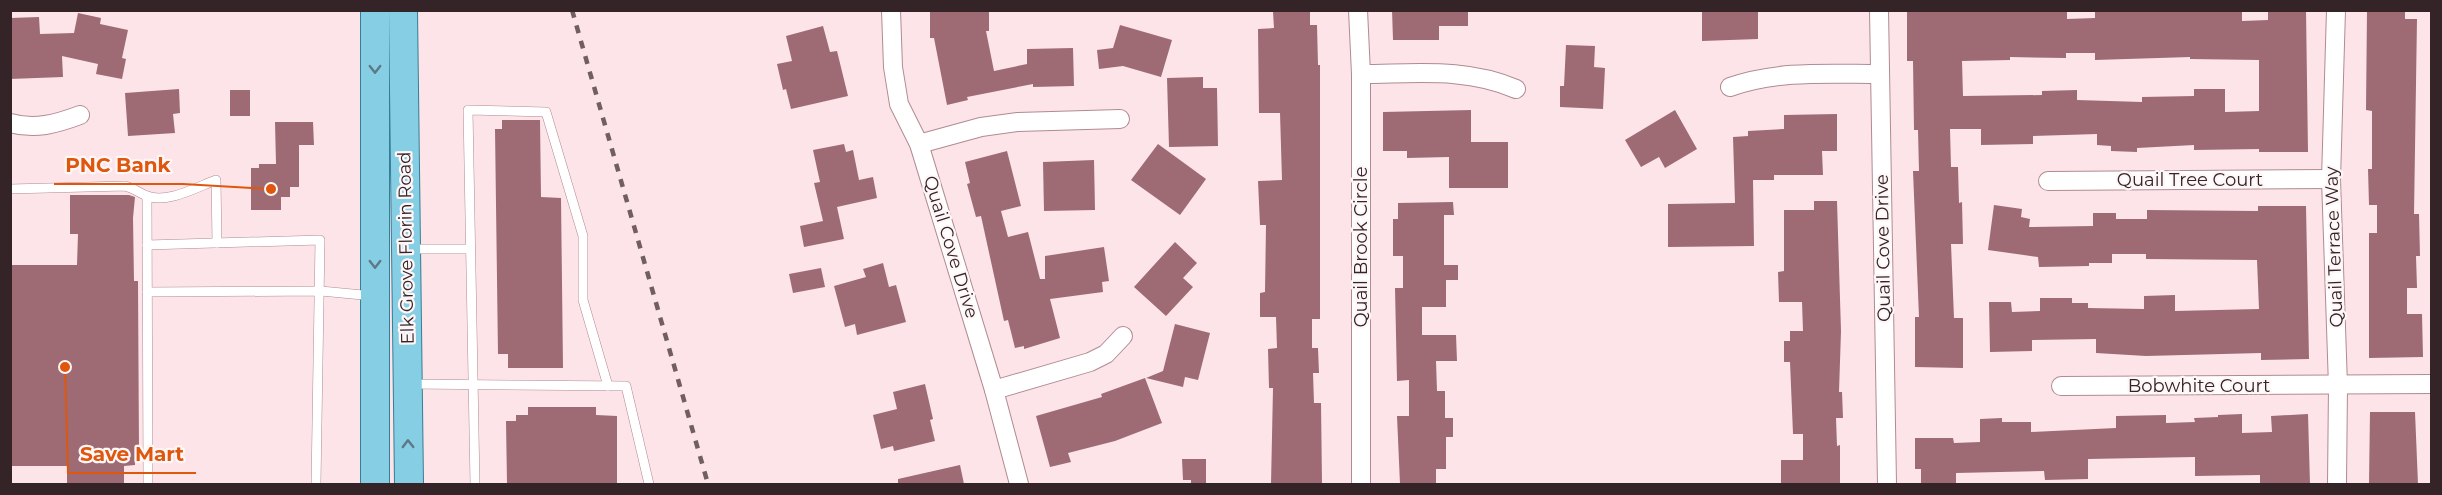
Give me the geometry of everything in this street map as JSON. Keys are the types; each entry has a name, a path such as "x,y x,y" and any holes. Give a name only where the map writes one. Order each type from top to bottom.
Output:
{"main road":[{"name":"Elk Grove Florin Road","path":"375,10 375,484"},
{"name":"Elk Grove Florin Road","path":"403,10 409,484"},
{"path":"375,143 384,164 391,191 393,235 406,249"},
{"path":"375,296 387,300 392,309 392,333 407,356"}],"street":[{"name":"Quail Cove Drive","path":"891,10 893,67 899,104 920,144 994,390 1018,484"},
{"name":"Quail Brook Circle","path":"1358,10 1361,74 1361,484"},
{"name":"Quail Cove Drive","path":"1879,10 1887,484"},
{"name":"Quail Terrace Way","path":"2337,10 2331,179 2338,386 2337,484"},
{"path":"1361,74 1468,74 1494,80 1516,89"},
{"path":"1730,87 1754,79 1779,75 1880,74"},
{"path":"10,123 37,127 55,124 80,115"},
{"path":"920,144 981,127 1018,122 1120,119"},
{"name":"Quail Tree Court","path":"2048,181 2331,179"},
{"path":"994,390 1090,362 1106,354 1123,336"},
{"name":"Bobwhite Court","path":"2061,386 2432,384"}],"lane":[{"path":"475,484 468,110 546,112 583,236 583,300 608,386"},
{"path":"10,189 126,186 137,189 147,196 163,199 216,180 217,243"},
{"path":"147,196 148,484"},
{"path":"147,245 320,240 321,291 316,484"},
{"path":"406,249 470,249"},
{"path":"147,292 321,291 375,296"},
{"path":"407,384 626,386 649,484"}],"building":[{"path":"930,10 989,10 989,31 986,31 994,71 1027,64 1027,49 1073,48 1074,86 1033,87 1033,84 967,97 968,100 947,105 934,38 930,38"},
{"path":"1392,10 1468,10 1468,26 1439,26 1439,40 1393,40"},
{"path":"1702,10 1758,10 1758,39 1702,41"},
{"path":"2067,10 2067,19 2095,18 2095,10 2242,10 2242,21 2268,20 2268,10 2306,10 2308,152 2259,152 2259,149 2194,150 2194,145 2137,148 2137,152 2111,151 2111,146 2097,145 2097,134 2033,136 2033,144 1981,145 1981,129 1950,129 1951,167 1958,167 1959,203 1962,202 1963,244 1951,244 1954,318 1963,318 1963,368 1915,367 1915,317 1919,317 1913,171 1919,171 1918,130 1914,130 1913,61 1907,61 1907,11","holes":["2066,53 2095,53 2095,60 2190,57 2190,59 2259,60 2259,111 2225,112 2225,89 2194,89 2194,96 2142,97 2142,102 2077,100 2077,90 2042,91 2042,95 1963,96 1962,61 2010,60 2010,57 2066,58"]},
{"path":"2367,10 2405,10 2405,19 2417,19 2414,214 2419,214 2420,256 2416,256 2417,288 2407,288 2407,314 2422,314 2423,357 2369,358 2369,233 2377,233 2377,205 2369,205 2368,169 2372,169 2372,111 2366,110"},
{"path":"1310,11 1310,25 1317,25 1318,65 1320,65 1320,319 1312,319 1312,348 1318,348 1319,373 1313,373 1314,403 1321,403 1322,484 1271,484 1273,388 1269,388 1268,349 1277,348 1276,317 1260,317 1260,293 1265,292 1266,225 1260,225 1258,181 1282,180 1280,113 1259,113 1258,29 1274,28 1273,12"},
{"path":"78,13 101,18 100,24 128,30 122,58 126,59 122,79 96,74 98,64 62,56 63,77 10,79 10,18 39,17 40,34 74,33"},
{"path":"1120,25 1172,40 1161,77 1123,66 1099,69 1097,50 1113,48"},
{"path":"823,26 830,52 837,51 848,96 791,109 786,89 783,90 777,64 792,61 786,36"},
{"path":"1566,45 1595,46 1594,67 1605,68 1603,109 1560,107 1560,86 1564,86"},
{"path":"1203,77 1203,88 1217,88 1218,146 1169,147 1167,78"},
{"path":"179,89 180,113 173,114 175,133 128,136 125,93"},
{"path":"230,90 250,90 250,116 230,116"},
{"path":"1471,110 1471,142 1508,142 1508,188 1449,188 1449,157 1407,158 1407,151 1383,151 1383,112"},
{"path":"1675,110 1697,149 1665,168 1659,157 1641,167 1625,140"},
{"path":"1837,114 1837,151 1822,151 1823,175 1774,175 1774,180 1753,180 1754,246 1668,247 1668,204 1735,203 1733,137 1748,136 1748,131 1784,129 1784,115"},
{"path":"502,120 540,120 541,197 561,198 563,368 508,368 508,354 498,354 495,129 502,129"},
{"path":"275,122 313,122 314,145 299,145 299,187 290,187 290,197 281,197 281,210 251,210 251,168 259,168 259,164 276,164"},
{"path":"844,144 846,152 853,150 859,180 873,177 877,198 837,207 844,239 804,247 800,226 823,221 814,183 820,182 813,150"},
{"path":"1158,144 1206,179 1180,215 1131,180"},
{"path":"1007,151 1021,206 1001,211 1008,237 1028,232 1040,279 1045,279 1045,256 1104,247 1109,281 1102,282 1103,292 1050,299 1060,338 1024,349 1024,346 1015,348 1008,320 1004,321 981,216 976,217 967,184 970,183 965,162"},
{"path":"1094,160 1095,210 1044,211 1043,162"},
{"path":"70,195 129,195 135,197 133,218 134,281 138,281 139,452 135,452 135,465 124,466 124,484 67,484 67,466 10,466 10,265 77,265 78,234 70,234"},
{"path":"1814,201 1837,201 1841,331 1839,392 1842,392 1843,418 1836,418 1837,446 1840,445 1840,484 1781,484 1781,460 1803,460 1803,434 1793,434 1790,362 1784,362 1784,341 1790,341 1790,331 1803,331 1802,302 1779,302 1778,272 1784,271 1784,210 1814,210"},
{"path":"1453,202 1454,215 1444,215 1444,265 1458,265 1458,280 1446,280 1446,307 1422,307 1422,335 1456,335 1457,361 1436,361 1437,391 1445,391 1445,418 1453,418 1453,437 1446,437 1446,469 1436,469 1436,484 1400,484 1397,416 1409,416 1409,380 1397,381 1395,288 1403,288 1403,256 1393,256 1393,219 1398,219 1398,203"},
{"path":"1994,205 2022,209 2021,217 2030,219 2029,227 2093,226 2093,213 2116,213 2116,219 2147,219 2147,210 2258,211 2258,206 2306,206 2309,359 2261,360 2261,353 2146,356 2096,353 2096,339 2032,340 2032,351 1990,352 1989,302 2011,302 2012,312 2040,311 2040,298 2072,298 2072,303 2088,303 2088,308 2144,309 2144,296 2175,295 2175,311 2259,309 2257,260 2146,259 2146,254 2112,254 2112,263 2039,267 2038,257 1988,250"},
{"path":"1175,242 1197,263 1183,278 1193,287 1166,316 1134,287"},
{"path":"883,263 889,287 896,285 906,322 857,335 855,324 845,327 834,286 866,277 863,269"},
{"path":"821,268 825,287 793,293 789,274"},
{"path":"1175,324 1210,333 1198,380 1185,377 1183,387 1146,378 1163,371"},
{"path":"1145,378 1162,423 1115,441 1068,453 1071,462 1050,467 1036,416 1102,397 1101,394"},
{"path":"925,384 933,419 930,420 935,441 894,451 893,446 881,449 873,415 897,409 893,392"},
{"path":"528,407 596,407 596,415 617,416 617,484 507,484 506,421 516,421 516,415 528,415"},
{"path":"2370,412 2415,412 2418,484 2369,484"},
{"path":"2242,414 2242,433 2272,432 2271,416 2308,414 2310,484 2260,484 2260,475 2195,476 2195,457 2088,459 2088,479 2045,480 2044,471 1956,473 1956,484 1921,484 1921,469 1915,469 1915,438 1953,438 1954,443 1980,442 1980,419 2002,418 2002,422 2031,422 2031,432 2116,428 2116,416 2166,415 2166,423 2195,422 2194,418"},
{"path":"1182,459 1206,459 1206,484 1191,484 1191,480 1183,480"},
{"path":"960,465 964,484 898,484 898,479"}],"railway":[{"path":"572,10 708,484"}],"place":[{"name":"PNC Bank","path":"271,189"},
{"name":"Save Mart","path":"65,367"}]}
